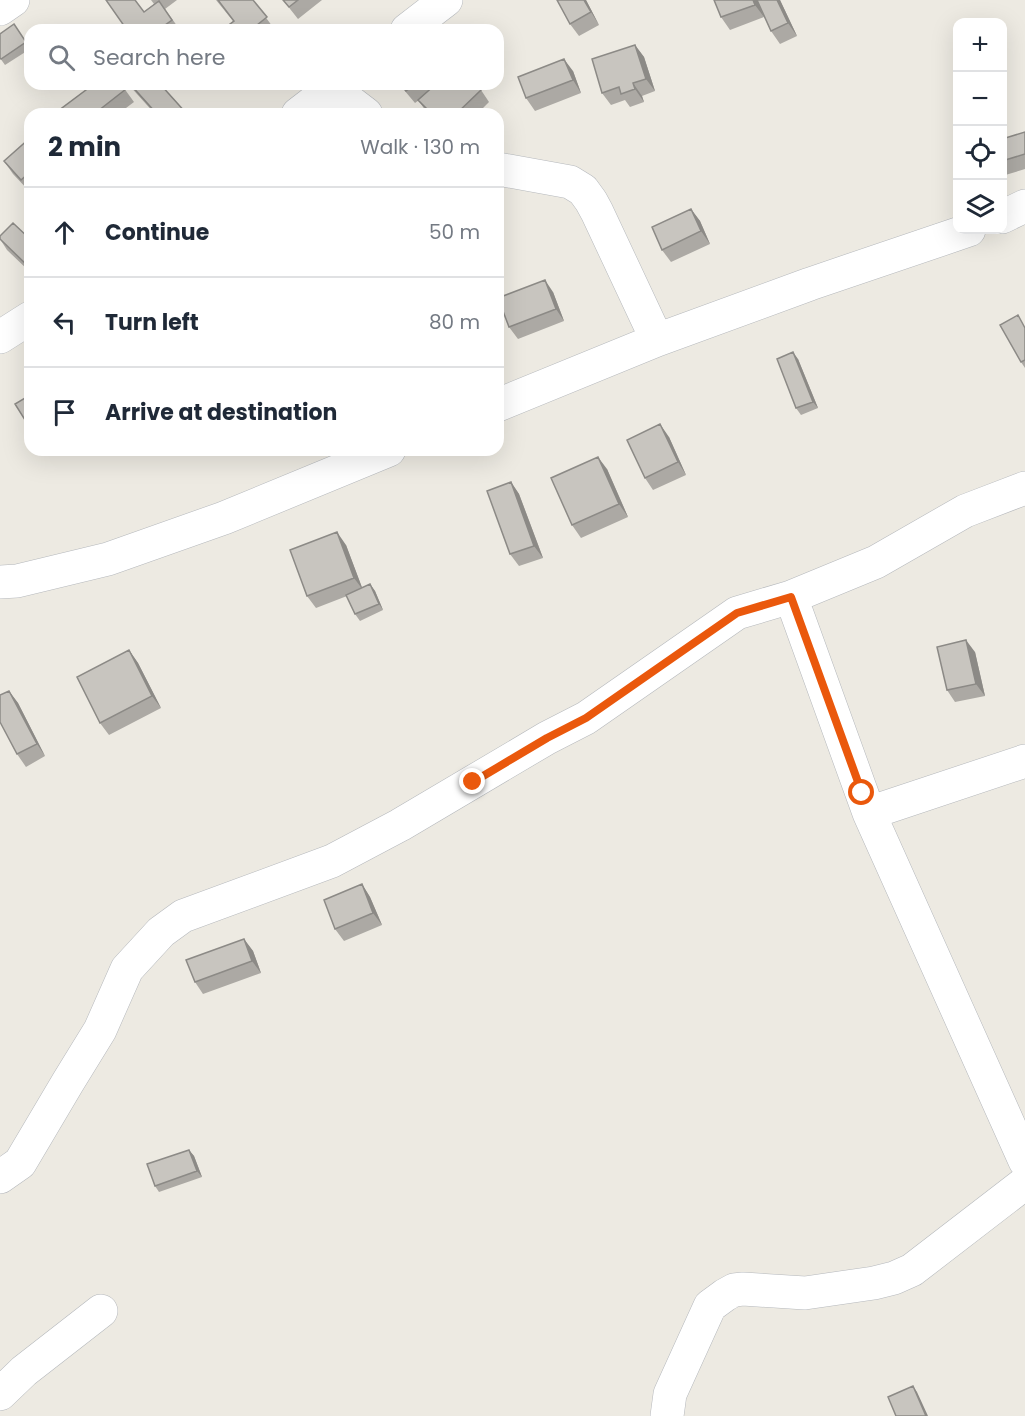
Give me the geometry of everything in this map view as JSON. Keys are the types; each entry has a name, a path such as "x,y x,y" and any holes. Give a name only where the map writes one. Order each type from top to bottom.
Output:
{"street":[{"path":"0,9 12,0"},
{"path":"415,24 446,0"},
{"path":"306,108 329,90"},
{"path":"339,90 359,108"},
{"path":"504,171 570,182 583,190 597,212 657,340"},
{"path":"1007,215 1025,206"},
{"path":"504,403 657,340 810,284 957,234"},
{"path":"0,337 24,322"},
{"path":"0,582 16,581 108,559 224,518 374,456"},
{"path":"0,1177 20,1163 100,1030 127,969 161,932 183,916 333,861 400,825 547,738 586,718 737,613 791,597 876,562 964,511 1025,488"},
{"path":"791,597 869,813 1025,1161"},
{"path":"869,813 1025,761"},
{"path":"667,1416 670,1394 710,1306 725,1295 734,1290 805,1293 894,1278 912,1270 1025,1183"},
{"path":"0,1394 24,1371 101,1311"}],"building":[{"path":"106,0 135,0 144,12 159,1 172,20 166,24 123,24"},
{"path":"218,0 253,0 267,17 258,24 230,24 234,21"},
{"path":"283,0 298,0 289,7"},
{"path":"557,0 584,0 591,12 570,24"},
{"path":"714,0 753,0 755,5 721,17"},
{"path":"757,0 777,0 788,23 771,31"},
{"path":"14,24 24,39 24,43 1,59 0,34"},
{"path":"635,45 646,79 633,83 635,89 621,94 619,87 602,93 592,59"},
{"path":"564,59 573,80 526,98 518,77"},
{"path":"86,90 125,90 102,108 62,108"},
{"path":"135,90 165,90 182,108 152,108"},
{"path":"429,90 481,90 462,108 426,108 418,100"},
{"path":"1025,132 1025,154 1007,159 1007,137"},
{"path":"24,143 24,177 21,180 4,161"},
{"path":"691,209 701,231 662,250 652,227"},
{"path":"13,223 24,233 24,262 0,239 0,236"},
{"path":"545,280 556,309 509,327 504,314 504,296"},
{"path":"1018,315 1025,328 1025,360 1021,362 1000,325"},
{"path":"793,352 813,402 796,408 777,359"},
{"path":"24,399 24,418 15,404"},
{"path":"660,424 678,462 645,478 627,440"},
{"path":"598,457 619,504 572,525 551,478"},
{"path":"511,482 534,546 510,554 487,491"},
{"path":"337,532 354,578 307,596 290,550"},
{"path":"370,584 379,604 355,614 346,595"},
{"path":"966,640 976,684 947,690 937,647"},
{"path":"129,650 152,696 100,723 77,677"},
{"path":"9,691 37,744 17,754 0,722 0,695"},
{"path":"362,884 373,913 335,929 324,900"},
{"path":"244,939 252,961 195,982 186,960"},
{"path":"189,1150 197,1171 155,1186 147,1164"},
{"path":"913,1386 926,1416 896,1416 888,1397"}],"route":[{"path":"473,782 547,738 586,718 737,613 791,597 862,793"}]}
